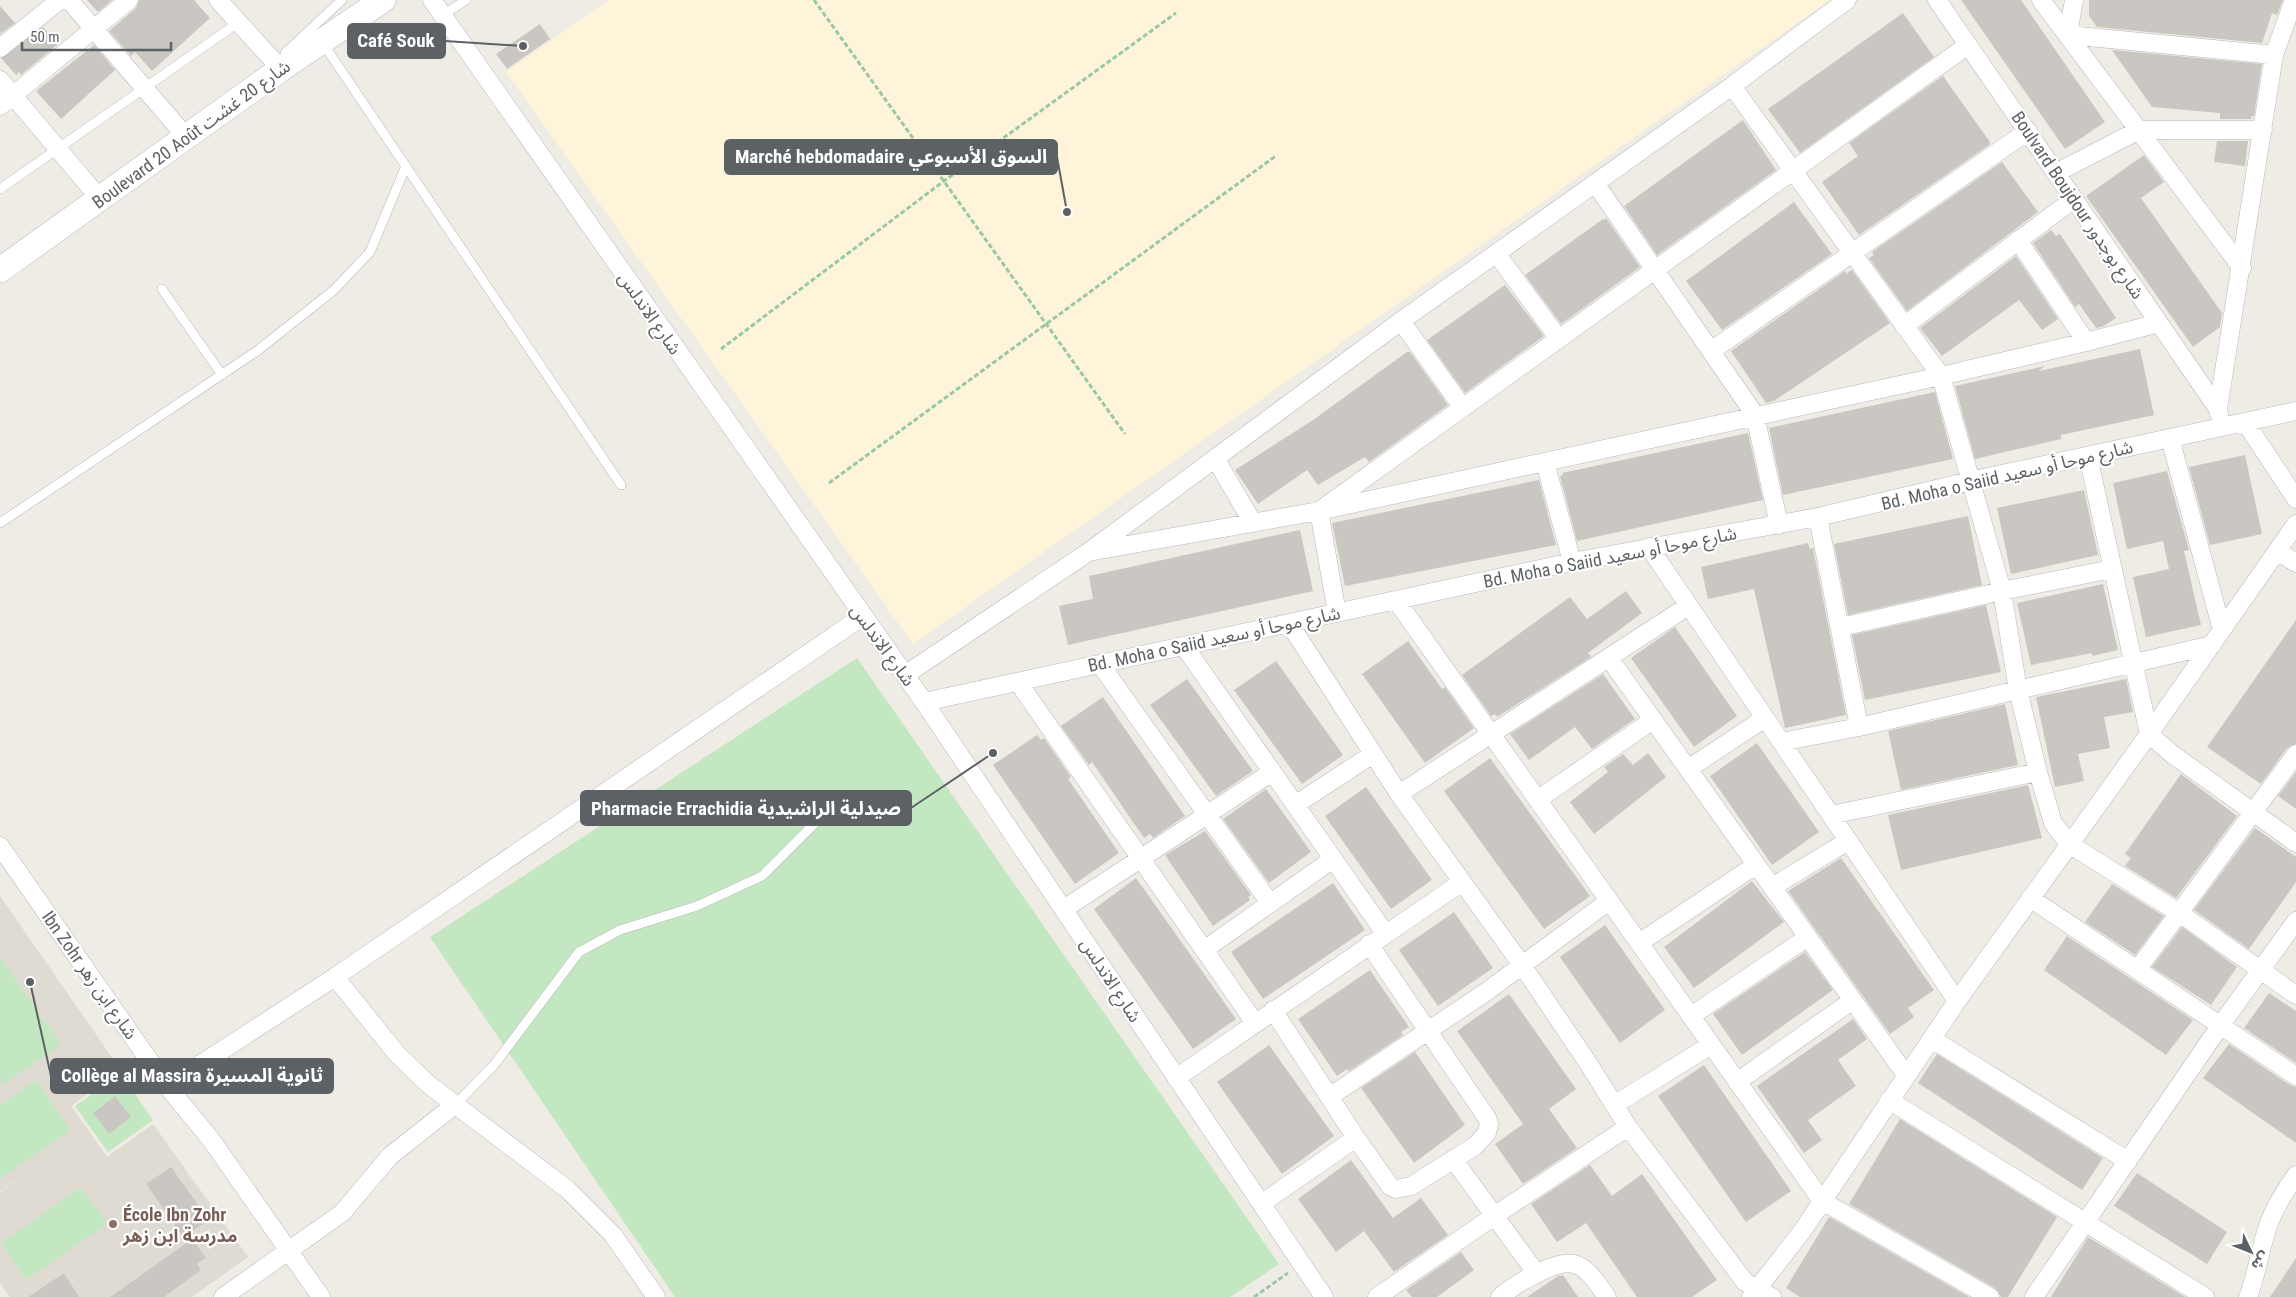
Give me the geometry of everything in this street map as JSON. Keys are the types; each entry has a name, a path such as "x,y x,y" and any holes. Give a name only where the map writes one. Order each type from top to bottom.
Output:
{"main road":[{"name":"Boulevard 20 Août شارع 20 غشت","path":"0,270 187,138 279,65 322,41 383,0"}],"street":[{"path":"0,48 60,0"},
{"path":"69,0 187,138"},
{"path":"6,101 129,0"},
{"path":"218,0 279,65"},
{"name":"شارع الاندلس","path":"432,0 924,702 1324,1297"},
{"path":"905,675 1090,551 1401,320 1732,86 1847,0"},
{"name":"Boulvard Boujdour شارع بوجدور","path":"1937,0 2159,322 2220,418"},
{"path":"2041,0 2242,268"},
{"path":"2068,36 2074,0"},
{"path":"2220,418 2274,55 2294,0"},
{"path":"2068,36 2274,55"},
{"path":"1319,512 1968,45"},
{"path":"0,80 6,101 58,149 100,200"},
{"path":"1732,86 1941,376 2002,591 2018,690 2038,772 2053,823 2069,844 2178,912 2296,996"},
{"path":"2056,173 2139,130 2263,130"},
{"path":"1711,351 2028,131"},
{"path":"1595,183 1755,415 1779,525"},
{"path":"1904,326 2074,199"},
{"path":"2018,240 2086,342"},
{"path":"1496,253 1559,339"},
{"path":"1401,320 1464,408"},
{"path":"1090,551 1319,512 1755,415 1941,376 2086,342 2159,322"},
{"name":"Bd. Moha o Saiid شارع موحا أو سعيد","path":"924,702 1572,562 1818,517 1970,481 2170,438 2220,418 2245,422 2296,411"},
{"path":"2245,422 2296,499"},
{"path":"2170,438 2222,630"},
{"path":"2088,456 2149,734 2172,754 2296,843"},
{"path":"1215,458 1253,523"},
{"path":"1545,462 1572,562"},
{"path":"1319,512 1337,613"},
{"path":"1818,517 1859,726"},
{"path":"1289,623 1399,794 1522,965 1628,1128 1745,1282 1760,1294 1957,1000 2149,734 2296,524"},
{"path":"1649,547 1957,1000"},
{"path":"2277,551 2296,563"},
{"path":"1841,627 2002,591 2112,569"},
{"path":"1396,600 1822,1201 1990,1297"},
{"path":"1399,794 1688,606"},
{"path":"167,1086 336,977 862,616"},
{"path":"1781,742 1859,726 2212,645"},
{"path":"1184,646 1385,933"},
{"path":"1609,658 1906,1075"},
{"path":"1100,664 1270,903"},
{"path":"1018,682 1255,1023"},
{"path":"1688,769 1765,718"},
{"path":"1538,800 1653,720"},
{"path":"1295,805 1373,754"},
{"path":"2136,970 2296,754"},
{"path":"1064,909 1272,772"},
{"path":"1831,815 2038,772"},
{"path":"1772,887 1848,841"},
{"name":"Ibn Zohr شارع ابن زهر","path":"0,846 167,1086 212,1141 321,1297"},
{"path":"1204,950 1333,859"},
{"path":"1639,943 1756,864"},
{"path":"1176,1078 1462,882"},
{"path":"2030,898 2296,1076"},
{"path":"1329,1097 1426,1031 1462,1009 1609,901"},
{"path":"2034,1297 2087,1223 2220,1026 2296,921"},
{"path":"1691,1016 1808,937"},
{"path":"1273,1010 1356,1138 1390,1186 1396,1189 1411,1186 1484,1138 1489,1123 1369,944"},
{"path":"336,977 397,1054 428,1084 573,1196 613,1234 656,1297"},
{"path":"1737,1082 1853,1000"},
{"path":"1932,1039 2128,1161"},
{"path":"1614,1105 1711,1045"},
{"path":"1889,1100 2205,1297"},
{"path":"223,1297 342,1213 390,1156 456,1104"},
{"path":"1377,1297 1494,1216 1628,1128"},
{"path":"1262,1203 1356,1138"},
{"path":"1453,1159 1537,1274"},
{"path":"2248,1297 2255,1280 2268,1224 2296,1175"},
{"path":"1500,1297 1537,1274 1560,1264 1574,1263 1587,1273 1607,1297"}],"lane":[{"path":"279,65 342,0"},
{"path":"443,15 466,0"},
{"path":"0,189 239,22"},
{"path":"322,41 622,485"},
{"path":"0,523 257,351 334,290 370,252 406,166"},
{"path":"162,290 222,375"},
{"path":"456,1104 494,1065 579,952 620,930 697,906 762,876 827,811"}],"path":[{"path":"814,0 1125,434"},
{"path":"721,349 944,181 1176,13"},
{"path":"829,483 1277,155"},
{"path":"1254,1297 1302,1264"}],"shaded area":[{"path":"609,0 1830,0 913,644 506,72"},
{"name":"École Ibn Zohr مدرسة ابن زهر","path":"0,896 120,1069 71,1106 107,1157 153,1124 248,1257 192,1297 10,1297 0,1283 0,1192 33,1168 0,1191"}],"green space":[{"path":"857,658 1279,1264 1230,1297 675,1297 430,937"},
{"path":"0,957 61,1044 4,1084 0,1078"},
{"path":"121,1074 153,1120 108,1152 75,1106"},
{"path":"36,1080 70,1130 0,1179 0,1105"},
{"path":"81,1187 107,1224 26,1280 1,1243"}],"building":[{"path":"87,0 112,0 98,12"},
{"path":"139,0 194,0 210,18 152,71 135,52 131,56 109,31 136,8"},
{"path":"1961,0 2021,0 2105,122 2065,149"},
{"path":"2089,0 2283,0 2277,15 2272,13 2262,43 2097,27 2089,16"},
{"path":"0,6 15,23 0,34"},
{"path":"1903,13 1934,57 1800,153 1768,109"},
{"path":"540,24 550,39 507,69 496,54"},
{"path":"43,27 58,44 21,75 19,72 16,75 1,58"},
{"path":"94,45 115,70 61,119 36,91"},
{"path":"2112,50 2262,64 2254,116 2251,119 2220,119 2220,113 2152,107"},
{"path":"1943,76 1990,142 1989,145 1859,235 1822,182 1858,156 1849,143"},
{"path":"1743,120 1776,170 1657,255 1624,206"},
{"path":"2217,141 2248,141 2245,166 2214,162"},
{"path":"2144,155 2164,182 2141,198 2222,313 2220,327 2193,347 2086,196"},
{"path":"2002,162 2038,212 1907,311 1869,258 1874,255 1872,252"},
{"path":"1794,202 1832,254 1722,330 1686,281"},
{"path":"1606,218 1640,267 1561,324 1525,275"},
{"path":"2051,230 2056,236 2060,234 2116,318 2104,326 2096,328 2079,304 2075,307 2033,243"},
{"path":"2016,256 2058,319 2042,330 2019,300 1942,356 1920,328"},
{"path":"1852,270 1890,323 1774,401 1766,403 1731,351 1845,271 1846,274"},
{"path":"1505,285 1544,336 1465,393 1427,340"},
{"path":"2140,349 2154,415 2061,435 2061,439 1975,459 1955,386 2045,366 2039,371"},
{"path":"1407,352 1410,352 1448,405 1369,462 1365,457 1318,485 1307,470 1258,504 1235,470 1313,420"},
{"path":"1935,392 1953,459 1783,495 1769,428"},
{"path":"1748,433 1763,500 1577,541 1560,476 1563,475 1562,473"},
{"path":"2245,455 2262,534 2210,545 2189,467"},
{"path":"2167,471 2189,550 2184,551 2201,625 2146,637 2133,577 2169,569 2163,541 2127,549 2113,483"},
{"path":"1539,480 1556,545 1345,586 1332,523"},
{"path":"2084,490 2098,555 2011,574 1997,508"},
{"path":"1968,516 1982,585 1848,615 1834,544"},
{"path":"1300,530 1313,591 1068,645 1059,606 1093,599 1089,576"},
{"path":"1808,543 1810,549 1813,548 1846,715 1785,728 1754,589 1708,599 1701,567"},
{"path":"2103,584 2118,650 2031,665 2017,603"},
{"path":"1626,591 1642,613 1588,653 1591,657 1497,717 1495,714 1491,716 1462,675 1570,597 1587,619"},
{"path":"1986,605 2001,672 1865,700 1852,635"},
{"path":"2296,620 2296,744 2287,748 2261,784 2207,747"},
{"path":"1675,627 1737,716 1694,747 1631,658"},
{"path":"1408,641 1442,689 1445,687 1474,728 1425,763 1362,674"},
{"path":"1276,661 1343,755 1302,784 1234,690"},
{"path":"1603,674 1635,719 1592,749 1575,727 1529,760 1510,734"},
{"path":"1187,679 1253,771 1216,796 1150,705"},
{"path":"2126,679 2133,712 2104,717 2110,748 2078,754 2084,781 2055,787 2036,697"},
{"path":"1103,697 1185,816 1153,838 1150,834 1144,838 1092,762 1089,765 1061,726"},
{"path":"2005,704 2018,765 1901,790 1888,731"},
{"path":"1037,735 1041,740 1044,738 1071,777 1068,779 1119,853 1075,884 993,765"},
{"path":"1757,743 1819,832 1772,865 1710,776"},
{"path":"1648,753 1666,777 1594,834 1570,802 1608,772 1604,767 1623,754 1633,765"},
{"path":"1490,758 1590,896 1544,929 1444,791"},
{"path":"2296,772 2296,809 2278,796"},
{"path":"2181,774 2237,816 2176,898 2125,866 2131,858 2125,854"},
{"path":"2028,785 2042,838 1901,870 1888,815"},
{"path":"1366,787 1432,880 1391,909 1325,816"},
{"path":"1266,789 1311,852 1269,883 1223,819"},
{"path":"2255,828 2296,857 2296,882 2249,949 2194,910"},
{"path":"1205,831 1251,895 1248,897 1250,900 1213,926 1165,855"},
{"path":"1841,858 1934,990 1908,1008 1914,1017 1890,1034 1788,891"},
{"path":"1136,878 1236,1019 1193,1049 1094,909"},
{"path":"1752,881 1784,922 1694,988 1664,947"},
{"path":"1333,883 1365,930 1263,999 1231,952"},
{"path":"2112,884 2164,916 2135,955 2085,922"},
{"path":"1454,912 1493,968 1438,1006 1399,950"},
{"path":"1605,925 1665,1010 1620,1043 1560,957"},
{"path":"2182,927 2237,967 2211,1005 2152,967"},
{"path":"2067,936 2193,1020 2166,1055 2044,970"},
{"path":"1805,952 1833,990 1742,1055 1713,1014"},
{"path":"1370,970 1409,1027 1401,1032 1403,1035 1349,1071 1347,1069 1337,1076 1298,1019"},
{"path":"2269,993 2296,1011 2296,1063 2244,1028"},
{"path":"1509,994 1576,1089 1549,1109 1577,1148 1523,1184 1495,1144 1523,1124 1457,1031"},
{"path":"1853,1019 1867,1039 1838,1060 1856,1086 1808,1120 1822,1140 1804,1153 1757,1086"},
{"path":"2229,1044 2290,1085 2296,1087 2296,1143 2203,1078"},
{"path":"1269,1045 1334,1136 1282,1174 1217,1082"},
{"path":"1415,1052 1465,1125 1414,1163 1361,1088"},
{"path":"1937,1054 2103,1158 2082,1190 1918,1083"},
{"path":"1704,1065 1791,1191 1746,1222 1658,1096"},
{"path":"115,1096 131,1117 109,1134 93,1113"},
{"path":"1900,1119 2057,1217 2008,1297 2001,1297 1995,1288 1849,1204"},
{"path":"1351,1160 1393,1218 1421,1198 1448,1235 1394,1272 1364,1231 1336,1252 1298,1199"},
{"path":"1590,1165 1612,1196 1642,1174 1717,1280 1692,1297 1637,1297 1586,1223 1557,1242 1531,1204"},
{"path":"171,1167 209,1220 183,1237 146,1184"},
{"path":"2137,1173 2227,1232 2207,1264 2114,1206"},
{"path":"1829,1217 1969,1297 1800,1297 1786,1288"},
{"path":"2088,1237 2185,1297 2051,1297"},
{"path":"192,1239 206,1258 197,1264 201,1270 164,1297 110,1297"},
{"path":"1461,1252 1474,1270 1437,1297 1412,1297 1406,1290"},
{"path":"2296,1258 2296,1297 2270,1297"},
{"path":"64,1273 79,1297 28,1297"},
{"path":"1563,1275 1578,1297 1527,1297 1558,1276"}],"place":[{"name":"Café Souk","path":"523,46"},
{"name":"Marché hebdomadaire السوق الأسبوعي","path":"1067,212"},
{"name":"Pharmacie Errachidia صيدلية الراشيدية","path":"993,753"},
{"name":"Collège al Massira ثانوية المسيرة","path":"30,982"},
{"name":"École Ibn Zohr مدرسة ابن زهر","path":"113,1224"}]}
